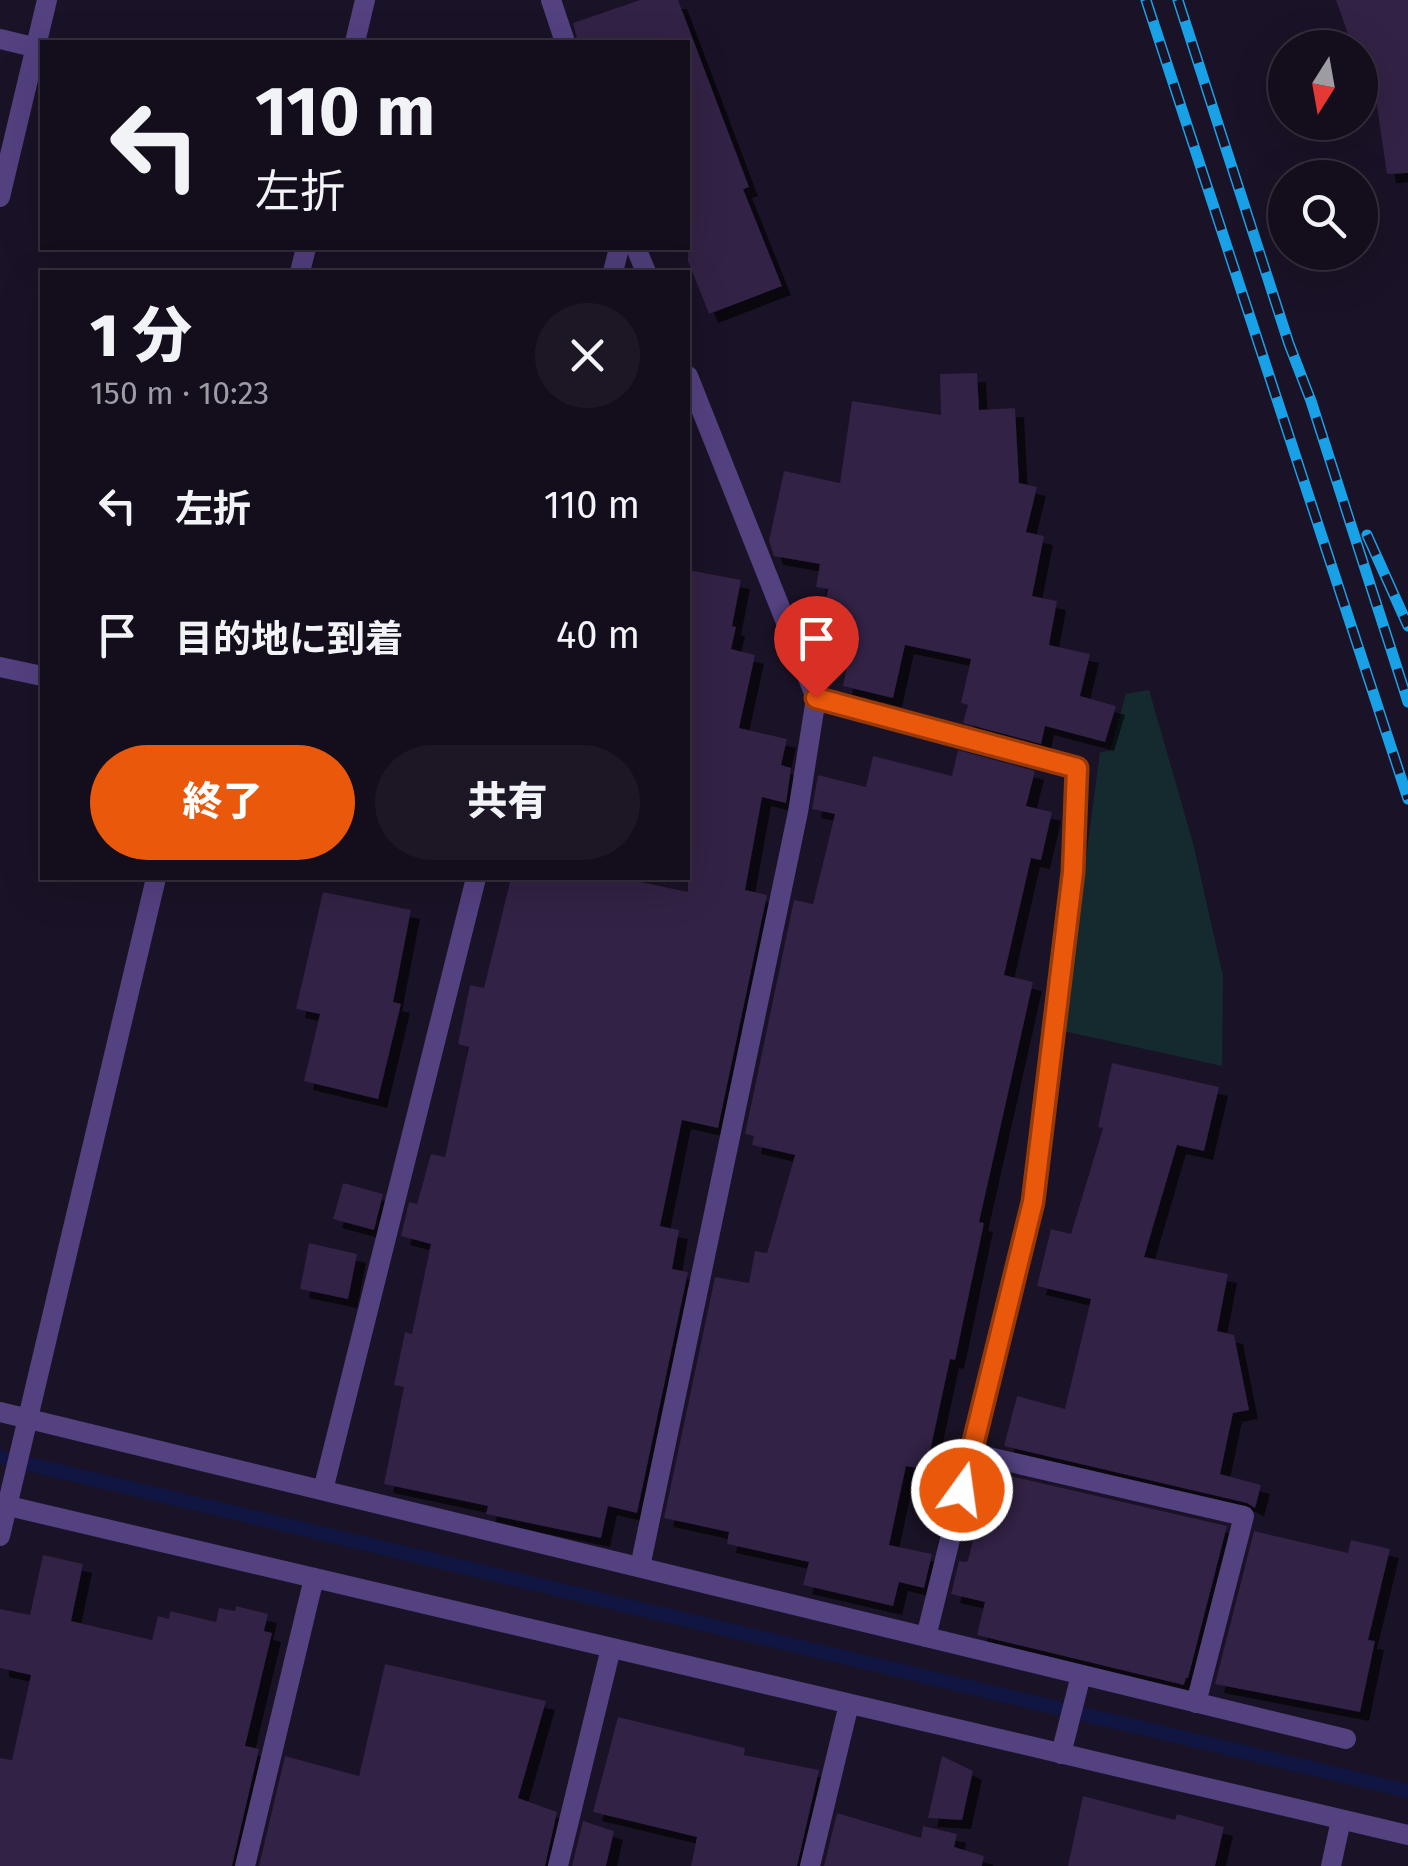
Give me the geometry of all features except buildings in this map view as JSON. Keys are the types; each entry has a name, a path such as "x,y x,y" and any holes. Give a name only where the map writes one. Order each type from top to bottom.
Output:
{"street":[{"path":"40,40 46,0"},
{"path":"355,40 365,0"},
{"path":"550,0 564,40"},
{"path":"0,39 39,48 0,196"},
{"path":"640,1567 798,812 816,698 690,381"},
{"path":"0,667 40,676"},
{"path":"816,698 1077,768 1073,872 1033,1202 926,1637"},
{"path":"0,1536 4,1505 28,1419 156,880"},
{"path":"323,1490 476,880"},
{"path":"0,1412 1346,1739"},
{"path":"972,1453 1244,1516 1196,1703"},
{"path":"4,1505 1408,1835"},
{"path":"245,1866 314,1578"},
{"path":"558,1866 610,1648"},
{"path":"1061,1754 1082,1675"},
{"path":"810,1866 849,1704"},
{"path":"1330,1866 1341,1820"}],"green space":[{"path":"1149,690 1193,843 1223,976 1222,1066 1063,1031 1100,752 1110,751 1126,694"}],"waterway":[{"path":"0,1457 1408,1791"}],"railway":[{"path":"1146,0 1408,799"},
{"path":"1178,0 1408,702"},
{"path":"1367,535 1408,626"}],"route":[{"path":"816,698 1077,768 1073,872 1033,1202 962,1490"}]}
